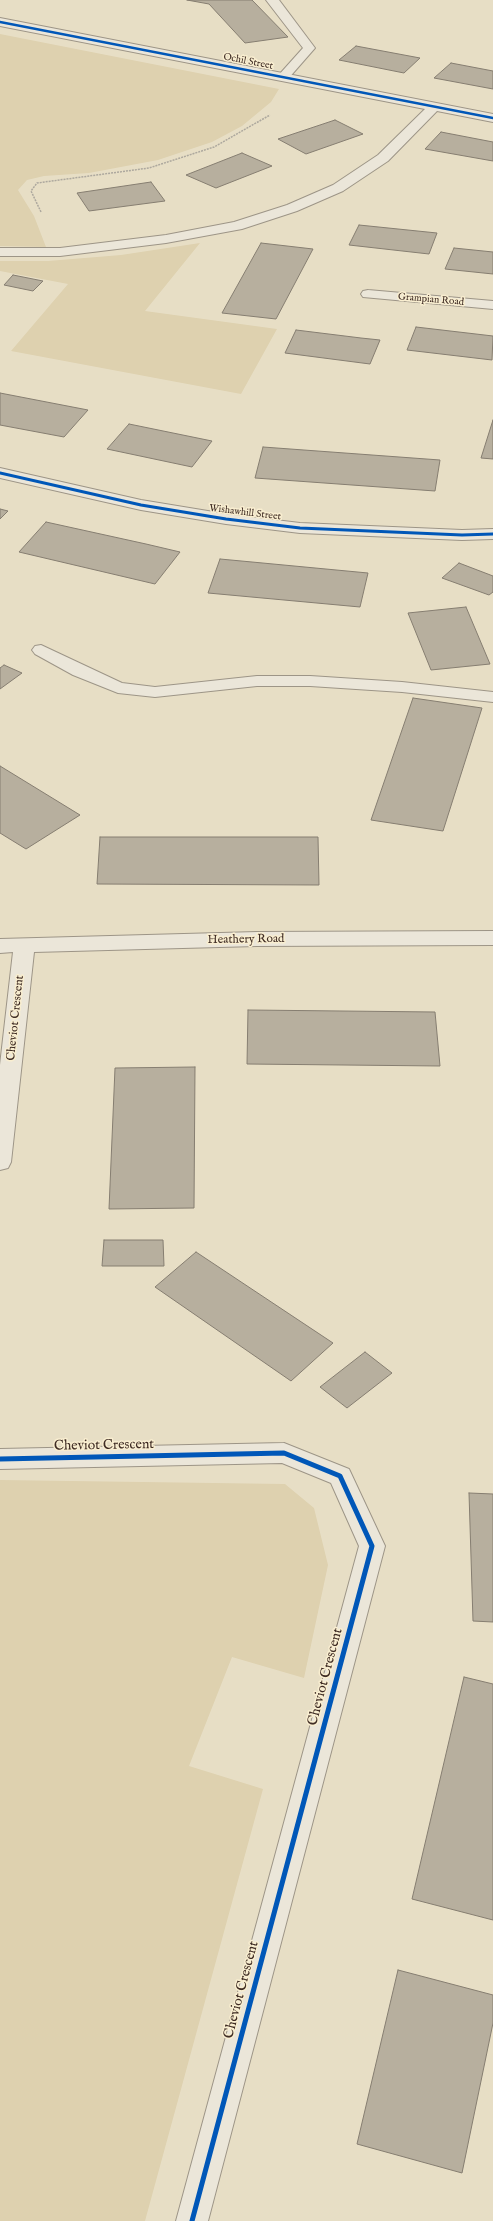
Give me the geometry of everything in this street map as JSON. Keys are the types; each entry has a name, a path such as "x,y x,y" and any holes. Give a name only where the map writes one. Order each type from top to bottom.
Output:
{"street":[{"path":"272,0 281,9 309,48 283,77"},
{"name":"Ochil Street","path":"0,22 434,108 493,118"},
{"path":"0,252 60,252 166,239 229,227 292,208 338,188 383,158 434,108"},
{"name":"Grampian Road","path":"368,294 493,305"},
{"name":"Wishawhill Street","path":"0,473 141,505 226,519 300,528 462,535 493,534"},
{"path":"41,650 79,671 118,688 155,692 257,682 310,681 402,687 493,697"},
{"name":"Heathery Road","path":"0,946 257,940 493,938"},
{"name":"Cheviot Crescent","path":"0,1162 24,946"},
{"name":"Cheviot Crescent","path":"0,1459 284,1453 340,1476 372,1546 192,2221"}],"path":[{"path":"60,252 31,191 37,183 149,168 214,147 267,118 302,81"}],"shaded area":[{"path":"0,34 279,89 271,102 242,126 212,142 158,160 89,173 44,176 27,180 18,190 34,216 46,247 0,246"},
{"path":"200,243 145,311 277,329 241,394 11,351 68,284 0,271 0,261 48,261 121,255"},
{"path":"0,1480 285,1484 314,1508 328,1565 304,1678 232,1657 189,1766 263,1789 145,2221 0,2221"}],"building":[{"path":"187,0 252,0 288,37 245,43 209,4"},
{"path":"356,46 420,58 404,73 339,60"},
{"path":"451,63 493,71 493,89 434,78"},
{"path":"335,120 363,134 306,154 278,139"},
{"path":"441,132 493,142 493,161 425,149"},
{"path":"242,153 272,166 216,188 186,175"},
{"path":"151,182 165,201 89,211 77,193"},
{"path":"359,225 437,233 429,254 349,245"},
{"path":"261,243 313,249 276,319 222,313"},
{"path":"454,248 493,252 493,274 445,269"},
{"path":"13,275 43,281 33,291 4,285"},
{"path":"416,327 493,336 492,360 407,350"},
{"path":"296,330 380,340 370,364 285,353"},
{"path":"0,393 88,410 64,437 0,425"},
{"path":"493,420 493,459 481,458"},
{"path":"129,424 212,441 192,467 107,449"},
{"path":"263,447 440,460 435,491 255,478"},
{"path":"0,509 8,511 0,519"},
{"path":"46,522 180,552 155,584 19,552"},
{"path":"220,559 368,573 360,607 208,593"},
{"path":"459,563 493,576 493,592 489,595 442,578"},
{"path":"466,607 490,664 431,670 408,613"},
{"path":"4,665 22,673 0,689 0,668"},
{"path":"413,698 482,708 443,831 371,820"},
{"path":"0,766 80,815 26,849 0,833"},
{"path":"100,837 318,837 319,885 97,884"},
{"path":"248,1010 435,1012 440,1066 247,1064"},
{"path":"195,1067 194,1208 109,1209 115,1068"},
{"path":"104,1240 163,1240 164,1266 102,1266"},
{"path":"196,1252 333,1343 291,1381 155,1287"},
{"path":"365,1352 392,1373 347,1408 320,1387"},
{"path":"469,1493 493,1494 493,1622 473,1621"},
{"path":"464,1677 493,1684 493,1920 412,1899"},
{"path":"398,1970 493,1995 493,2023 462,2173 357,2144"}],"cycle path":[{"path":"0,22 493,118"},
{"path":"0,473 141,505 226,519 300,528 462,535 493,534"},
{"path":"0,1459 284,1453 340,1476 372,1546 192,2221"}]}
